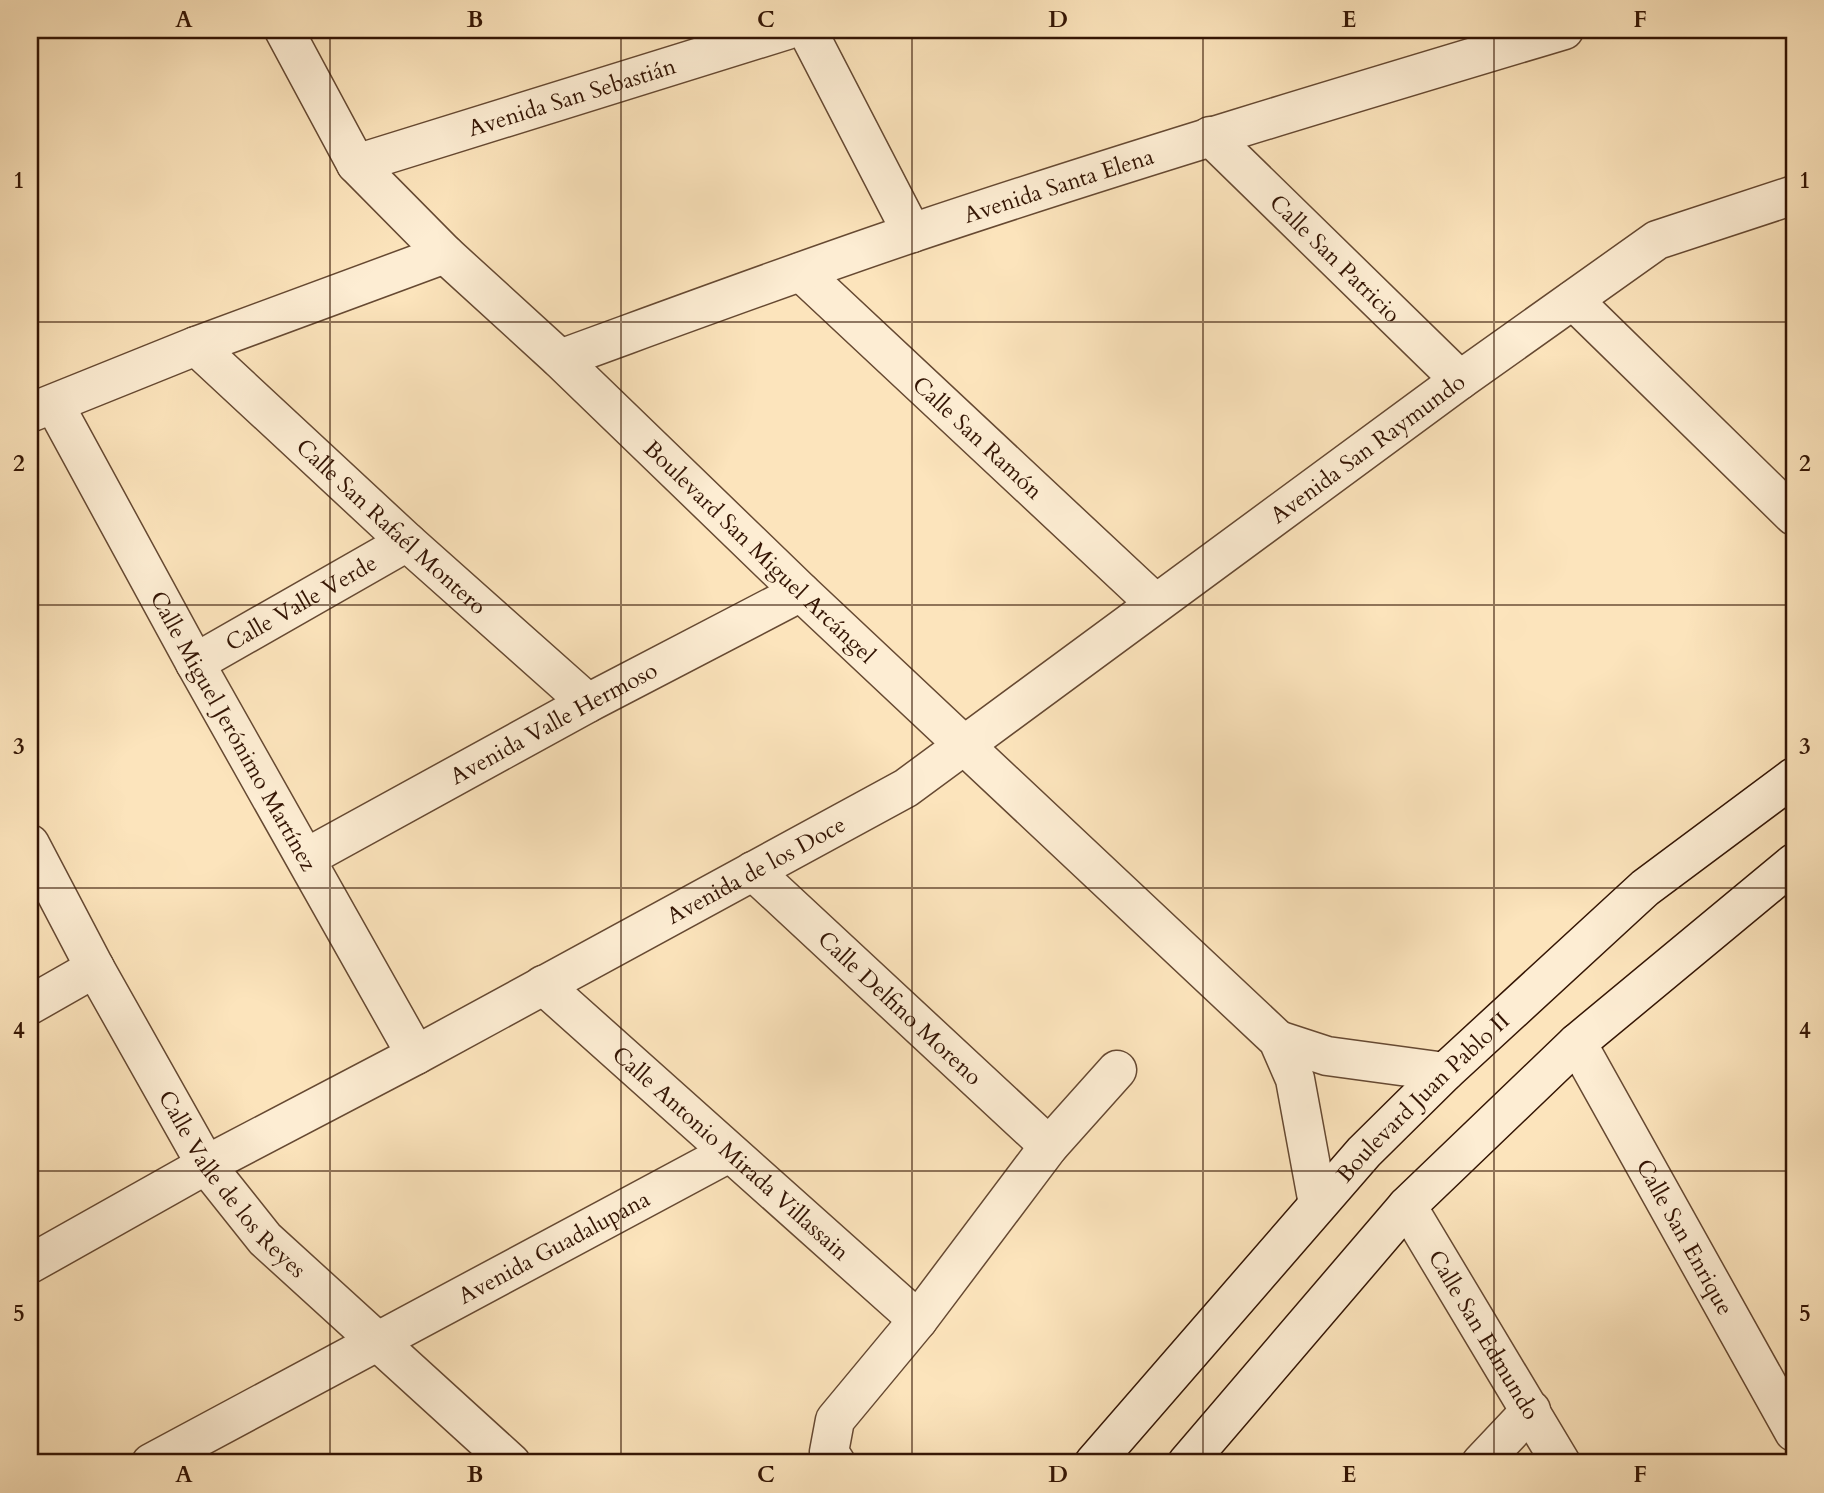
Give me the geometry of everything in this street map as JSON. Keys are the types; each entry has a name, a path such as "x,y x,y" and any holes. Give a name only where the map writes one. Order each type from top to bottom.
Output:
{"street":[{"name":"Boulevard San Miguel Arcángel","path":"284,30 356,164 445,254 560,359 801,592 1278,1040 1295,1079 1303,1110 1318,1204"},
{"name":"Avenida San Sebastián","path":"356,164 788,30"},
{"path":"807,30 912,233"},
{"name":"Avenida Santa Elena","path":"560,359 912,233 1210,136 1564,30"},
{"name":"Calle San Patricio","path":"1210,136 1460,380"},
{"name":"Avenida San Raymundo","path":"963,745 1460,380 1657,240 1793,197"},
{"path":"42,408 196,346 445,254"},
{"name":"Calle San Ramón","path":"801,272 1155,603"},
{"path":"1573,300 1794,516"},
{"name":"Calle San Rafaél Montero","path":"196,346 407,542 588,703"},
{"name":"Calle Miguel Jerónimo Martínez","path":"42,408 195,663 416,1055"},
{"name":"Calle Valle Verde","path":"195,663 407,542"},
{"name":"Avenida Valle Hermoso","path":"306,858 588,703 801,592"},
{"name":"Avenida de los Doce","path":"416,1055 906,789 963,745"},
{"name":"Boulevard Juan Pablo II","path":"1094,1463 1364,1152 1445,1072 1645,888 1791,785"},
{"name":"Calle Valle de los Reyes","path":"30,844 95,968 206,1165 265,1239 512,1463"},
{"path":"1187,1463 1408,1206 1577,1043 1794,863"},
{"name":"Calle Delfino Moreno","path":"753,871 1049,1146"},
{"path":"30,1005 95,968"},
{"name":"Calle Antonio Mirada Villassain","path":"543,985 918,1320"},
{"name":"Boulevard San Miguel Arcángel","path":"1278,1040 1327,1056 1445,1072"},
{"name":"Calle San Enrique","path":"1577,1043 1794,1432"},
{"path":"30,1264 206,1165 416,1055"},
{"path":"836,1463 829,1452 835,1420 918,1320 1049,1146 1117,1070"},
{"name":"Avenida Guadalupana","path":"151,1463 729,1153"},
{"name":"Calle San Edmundo","path":"1408,1206 1561,1463"},
{"path":"1481,1463 1531,1410"}]}
